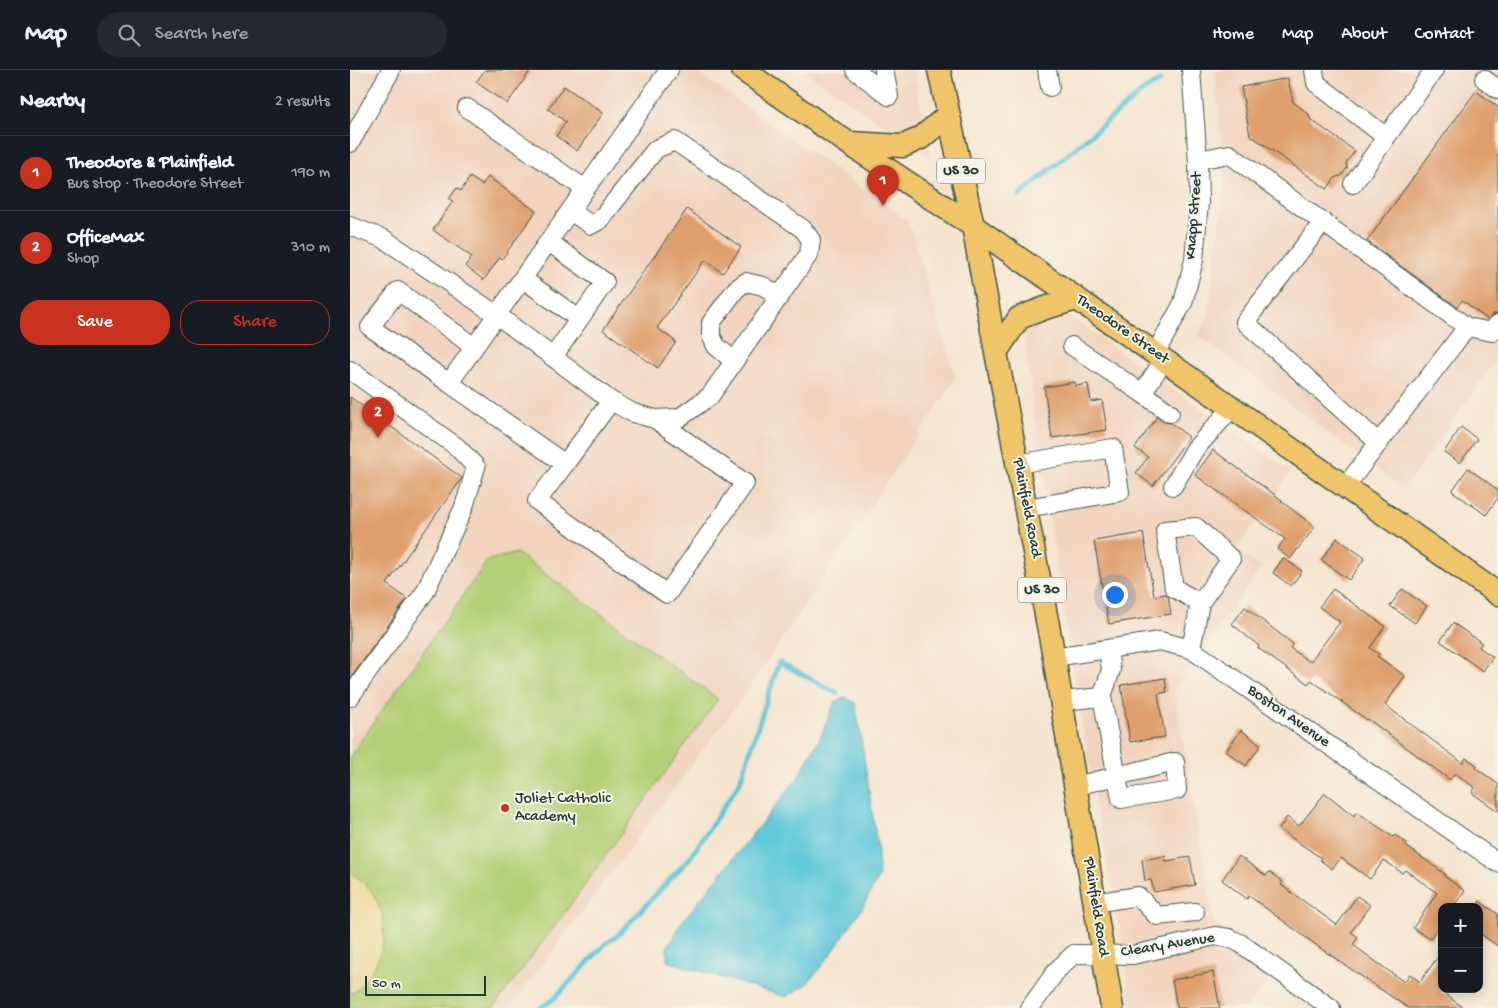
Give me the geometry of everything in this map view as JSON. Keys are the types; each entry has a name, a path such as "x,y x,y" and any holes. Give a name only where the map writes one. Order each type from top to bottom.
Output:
{"main road":[{"name":"Plainfield Road","path":"939,70 973,226 1054,657 1112,1008"},
{"name":"Theodore Street","path":"747,71 848,143 973,226 1498,594"},
{"path":"848,143 903,146 921,138 948,115"},
{"path":"996,352 1019,318 1077,299"}],"street":[{"path":"350,143 391,70"},
{"path":"449,383 669,70"},
{"path":"855,70 890,96 884,70"},
{"name":"Knapp Street","path":"1142,393 1183,303 1194,260 1199,203 1198,160 1191,70"},
{"path":"1314,70 1316,83 1386,137"},
{"path":"1353,184 1434,70"},
{"path":"467,108 585,189"},
{"path":"350,226 384,239 497,315 611,401 633,413 655,419 679,418 710,396 809,254 811,240 803,229 675,141 656,149 600,220 591,225 570,212"},
{"path":"1198,160 1229,154 1467,327 1492,332 1498,324"},
{"path":"1323,222 1245,322 1379,443"},
{"path":"549,242 605,282 553,357"},
{"path":"523,278 579,318"},
{"path":"734,361 716,346 711,335 711,323 736,289 746,282 763,286 779,296"},
{"path":"474,347 398,290 370,326 565,464"},
{"path":"1345,487 1467,327"},
{"path":"1072,346 1170,412"},
{"path":"350,370 457,447 476,467 464,507 425,592 350,697"},
{"path":"611,401 537,501 667,594 745,483 655,419"},
{"path":"1173,486 1195,449 1232,408"},
{"path":"1017,464 1113,448 1120,492 1026,508"},
{"path":"1191,649 1200,604 1231,558 1196,527 1165,530 1174,588 1200,604"},
{"name":"Boston Avenue","path":"1054,657 1160,641 1191,649 1498,863"},
{"path":"1075,786 1116,776 1102,697 1111,670 1108,649"},
{"path":"1062,702 1102,697"},
{"path":"1094,903 1138,896 1157,916 1195,912"},
{"name":"Cleary Avenue","path":"1030,1008 1057,970 1074,954 1133,955 1215,936 1229,938 1240,944 1331,1008"}],"shaded area":[{"path":"350,70 694,70 908,221 956,379 747,691 510,1008 350,1008"},
{"path":"803,70 913,70 931,157"},
{"path":"1215,70 1498,70 1498,358 1403,489 1198,335 1208,316 1225,183"},
{"path":"1041,296 1291,472 1236,550 1261,568 1174,689 1214,922 1271,975 1246,1008 1131,1008 1122,938 1097,815 1053,544 1022,324"}],"green space":[{"name":"Joliet Catholic Academy","path":"517,553 718,699 566,911 493,1008 350,1008 350,756 488,560"}],"sand":[{"path":"350,872 363,882 373,894 379,904 384,927 381,950 377,961 362,985 350,994"}],"water":[{"path":"845,697 855,703 858,718 878,850 879,876 862,908 832,953 806,985 786,997 667,961 667,948 682,922 797,779 821,736 835,702"}],"building":[{"path":"485,70 531,70 507,104 476,82"},
{"path":"1288,78 1293,102 1309,114 1310,119 1355,151 1346,163 1347,168 1341,176 1336,177 1327,189 1250,135 1241,87"},
{"path":"564,86 603,113 577,151 556,136 566,122 548,109"},
{"path":"1476,91 1498,107 1498,314 1493,314 1488,320 1462,300 1457,307 1367,241"},
{"path":"470,177 482,185 488,177 536,211 502,259 500,257 484,280 465,266 472,257 433,230 453,201 449,199 457,188 461,191"},
{"path":"687,209 741,247 723,273 705,260 657,328 676,342 658,368 603,330"},
{"path":"1075,382 1076,386 1088,384 1091,402 1102,400 1107,430 1052,438 1044,387"},
{"path":"350,397 462,478 387,584 407,599 350,679"},
{"path":"1157,417 1164,422 1171,423 1189,437 1153,486 1136,473 1148,457 1135,448"},
{"path":"1461,427 1477,439 1460,463 1444,452"},
{"path":"1213,450 1282,500 1315,527 1290,559 1277,549 1285,539 1195,475"},
{"path":"1468,468 1498,490 1498,498 1486,515 1452,491"},
{"path":"1143,533 1154,596 1165,594 1168,596 1171,614 1109,624 1094,541"},
{"path":"1337,538 1365,558 1349,580 1321,560"},
{"path":"1283,558 1302,571 1291,586 1273,573"},
{"path":"1333,589 1385,626 1370,648 1379,654 1377,656 1405,676 1385,705 1463,763 1466,758 1478,766 1476,768 1498,784 1498,811 1472,793 1475,788 1455,773 1450,780 1368,719 1311,680 1308,684 1258,648 1259,646 1232,624 1245,607 1293,644 1290,648 1310,662 1340,622 1319,607"},
{"path":"1402,589 1427,606 1415,623 1390,606"},
{"path":"1453,623 1482,643 1479,647 1493,657 1483,671 1440,641"},
{"path":"1165,678 1167,692 1158,694 1165,737 1130,742 1121,685"},
{"path":"1241,730 1261,745 1246,766 1226,751"},
{"path":"1325,793 1354,816 1357,812 1393,837 1395,835 1407,843 1406,846 1465,891 1456,903 1438,903 1438,928 1430,939 1413,928 1437,893 1405,870 1402,873 1384,860 1370,879 1341,858 1332,869 1320,860 1321,858 1279,829 1287,817 1299,826"},
{"path":"1165,856 1166,861 1190,857 1195,885 1154,892 1151,880 1145,881 1142,860"},
{"path":"1239,856 1266,876 1269,872 1283,882 1281,885 1337,925 1357,896 1370,905 1351,932 1358,937 1353,945 1404,982 1410,974 1420,982 1438,957 1438,993 1443,993 1464,1008 1408,1008 1323,950 1249,896 1247,899 1222,880"},
{"path":"1483,904 1498,914 1498,946 1483,936"},
{"path":"1213,972 1220,1008 1177,1008 1172,980"}],"waterway":[{"path":"1020,195 1143,91 1160,81"},
{"path":"540,1008 554,999 606,943 617,936 690,858 740,782 779,662 837,693"}],"place":[{"name":"Theodore & Plainfield","path":"883,206"},
{"name":"OfficeMax","path":"378,438"},
{"name":"Joliet Catholic Academy","path":"505,808"}]}
